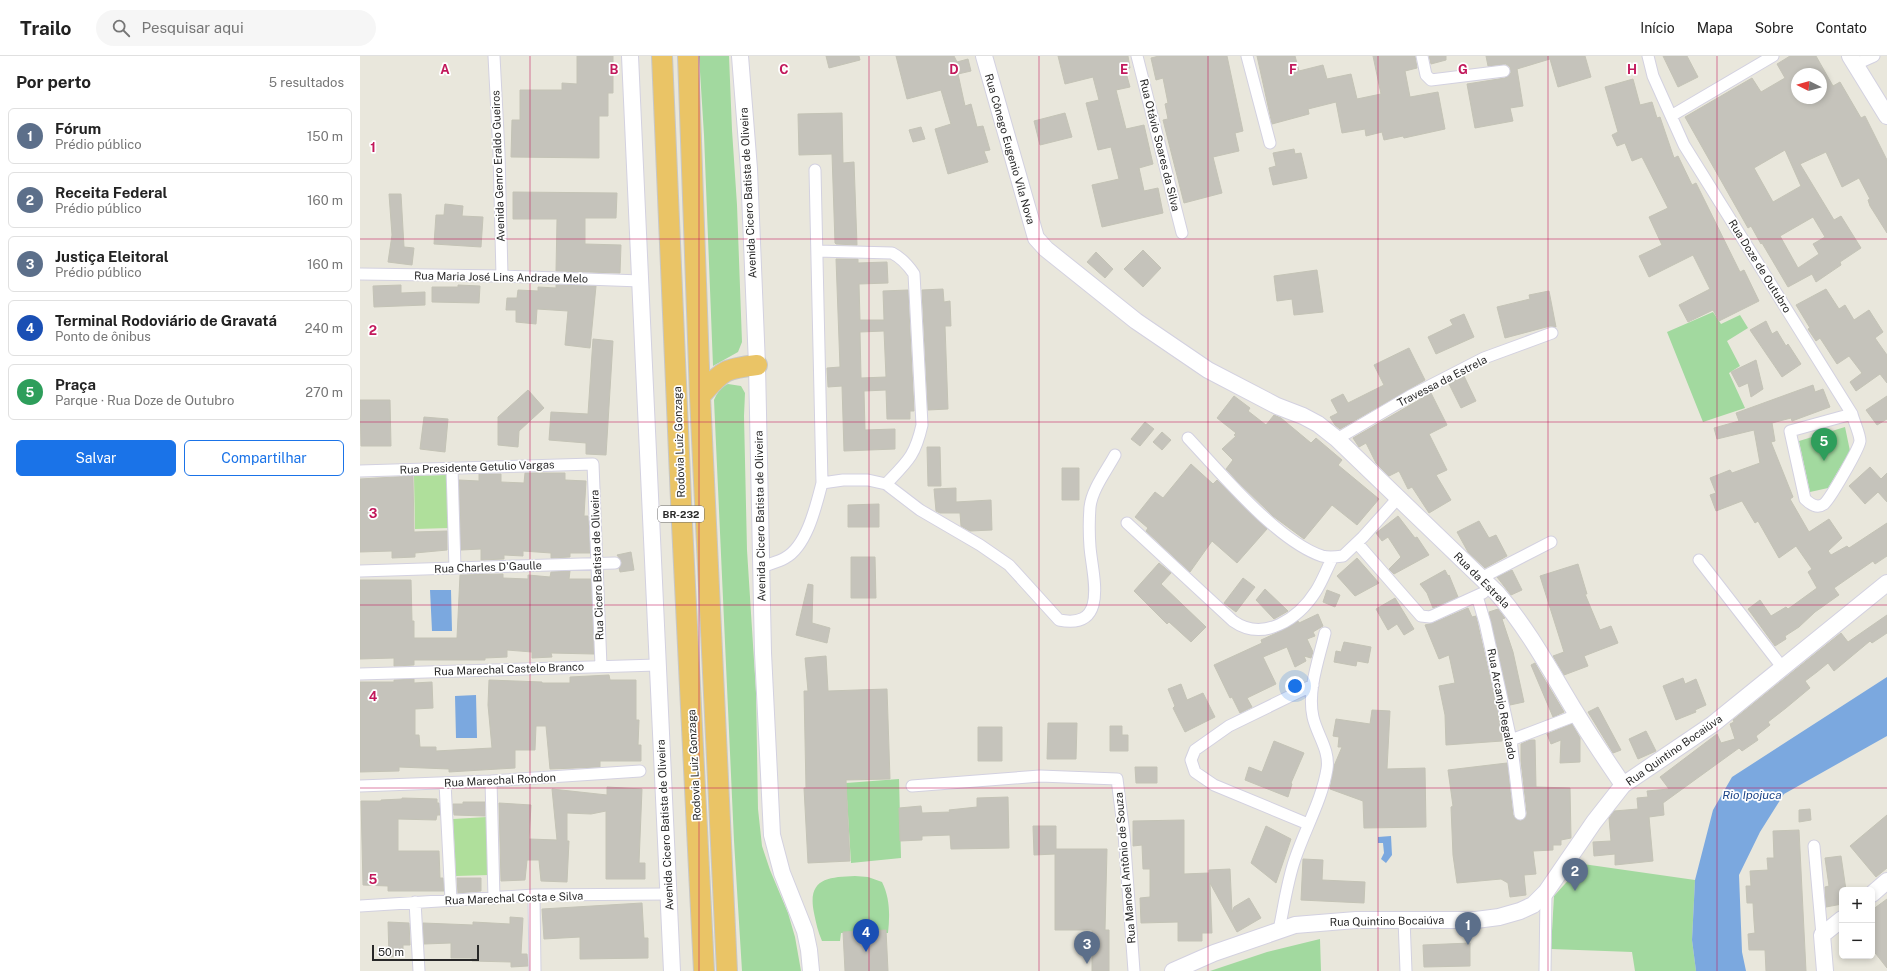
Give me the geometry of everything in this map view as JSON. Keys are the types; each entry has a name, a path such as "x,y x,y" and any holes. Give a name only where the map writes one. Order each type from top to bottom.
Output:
{"highway":[{"name":"Rodovia Luiz Gonzaga","path":"662,56 682,524 704,971"},
{"name":"Rodovia Luiz Gonzaga","path":"688,56 700,396 727,971"},
{"path":"700,396 722,373 732,368 756,365"}],"main road":[{"name":"Avenida Cicero Batista de Oliveira","path":"630,56 642,281 657,665 672,971"},
{"name":"Avenida Cicero Batista de Oliveira","path":"740,56 749,169 764,668 772,836 782,873 805,931 811,971"},
{"name":"Rua Cônego Eugenio Vila Nova","path":"984,56 1030,224 1036,238 1046,249 1136,321 1208,370 1277,406 1303,416 1318,424 1337,439"},
{"path":"1852,61 1887,116"},
{"name":"Rua da Estrela","path":"1337,439 1509,607 1538,648 1577,715 1623,785"},
{"name":"Rua Quintino Bocaiúva","path":"1172,971 1214,953 1295,925 1356,920 1476,920 1499,917 1526,908 1546,892 1594,822 1623,785 1713,724 1887,583"},
{"path":"1875,891 1887,881"},
{"path":"1825,971 1822,935 1839,921"}],"street":[{"name":"Avenida Genro Eraldo Gueiros","path":"494,56 499,152 502,276"},
{"name":"Rua Otávio Soares da Silva","path":"1137,56 1182,233"},
{"path":"1247,56 1270,143"},
{"path":"1422,56 1426,75 1431,80 1504,71"},
{"name":"Rua Doze de Outubro","path":"1648,56 1653,76 1684,145 1852,414 1860,441 1856,450 1849,465 1824,504 1817,507 1810,505 1805,499 1790,431 1852,414"},
{"path":"1671,116 1772,56"},
{"path":"1852,61 1874,56"},
{"path":"762,567 786,557 802,540 813,519 822,483 814,170"},
{"path":"817,251 892,253 904,261 914,274 922,424 918,444 912,457 886,484"},
{"name":"Rua Maria José Lins Andrade Melo","path":"360,274 502,276 642,281"},
{"name":"Travessa da Estrela","path":"1337,439 1410,396 1484,358 1552,333"},
{"path":"1188,438 1248,501 1280,531 1312,552 1323,556 1343,556 1357,543 1398,498"},
{"path":"822,483 868,480 886,484 920,510 980,545 1009,565 1052,613 1060,620 1068,622 1084,618 1091,611 1094,602 1096,592 1089,529 1090,505 1115,455"},
{"name":"Rua Presidente Getulio Vargas","path":"360,471 593,464"},
{"name":"Rua Cicero Batista de Oliveira","path":"593,464 601,666"},
{"path":"452,468 455,568"},
{"path":"1127,523 1233,621 1238,625 1252,629 1265,629 1293,617 1306,604 1316,590 1333,557"},
{"path":"1357,543 1421,616 1430,617 1477,596 1486,583 1551,542"},
{"path":"1699,560 1782,668"},
{"name":"Rua Charles D'Gaulle","path":"360,570 615,563"},
{"name":"Rua Arcanjo Regalado","path":"1477,596 1485,623 1511,740 1520,814"},
{"path":"1279,930 1290,875 1322,787 1328,760 1326,750 1313,716 1313,685 1325,633"},
{"name":"Rua Marechal Castelo Branco","path":"360,674 657,665"},
{"path":"1308,824 1214,785 1195,772 1191,760 1195,750 1229,726 1313,685"},
{"path":"1511,740 1577,715"},
{"name":"Rua Marechal Rondon","path":"360,786 491,781 640,771"},
{"name":"Rua Manoel Antônio de Souza","path":"912,786 1040,776 1117,779 1124,834 1134,971"},
{"path":"491,781 494,898"},
{"path":"445,782 451,900"},
{"path":"1814,846 1822,935"},
{"path":"1545,971 1546,892"},
{"name":"Rua Marechal Costa e Silva","path":"360,906 534,895 668,894"},
{"path":"534,895 536,971"},
{"path":"415,902 419,971"},
{"path":"1404,919 1406,971"}],"green space":[{"path":"699,56 729,56 737,205 742,342 738,352 713,366 704,135"},
{"path":"1713,312 1721,324 1740,315 1748,328 1727,341 1740,366 1729,373 1745,408 1703,422 1667,332"},
{"path":"728,384 741,386 745,393 744,416 747,550 756,692 758,809 762,846 770,870 788,913 795,937 801,971 742,971 734,841 714,400 720,390"},
{"path":"1845,427 1850,451 1828,488 1810,492 1799,441"},
{"path":"447,475 449,528 415,529 414,476"},
{"path":"899,779 901,858 851,863 846,783"},
{"path":"487,817 489,875 456,876 453,819"},
{"path":"1583,864 1695,880 1692,940 1696,971 1635,971 1632,952 1551,949 1554,896"},
{"path":"855,876 868,877 882,882 887,894 889,907 888,933 841,933 840,941 822,941 814,913 814,893 817,887 821,882 828,879"},
{"path":"1320,939 1321,971 1210,971 1267,952"}],"water":[{"path":"430,590 451,590 452,631 432,631"},
{"name":"Rio Ipojuca","path":"1887,677 1887,736 1784,794 1760,832 1739,875 1742,952 1746,971 1696,971 1692,940 1695,880 1713,810 1732,777"},
{"path":"476,695 477,738 456,738 455,696"},
{"path":"1391,836 1392,855 1386,863 1381,859 1384,853 1383,843 1378,843 1378,837"}],"building":[{"path":"577,56 613,56 613,93 608,93 608,116 599,116 599,158 511,157 512,120 520,120 520,90 562,90 562,83 577,84"},
{"path":"826,56 859,56 860,60 829,68"},
{"path":"896,56 954,56 957,62 968,59 971,71 958,74 965,106 971,104 977,127 983,126 990,150 984,151 988,162 948,174 935,129 951,124 941,90 907,99"},
{"path":"1058,56 1128,56 1130,68 1125,69 1130,87 1116,90 1126,129 1144,125 1153,164 1139,168 1144,191 1158,188 1163,213 1102,227 1092,185 1119,179 1111,147 1098,150 1086,103 1099,100 1093,77 1065,84"},
{"path":"1159,56 1227,56 1243,131 1235,133 1239,151 1213,157 1222,193 1184,203 1163,120 1168,119 1165,104 1168,103 1163,78 1156,80 1151,58"},
{"path":"1257,56 1295,56 1299,71 1323,65 1327,79 1351,74 1357,99 1381,94 1373,56 1415,56 1417,68 1405,71 1410,97 1438,92 1445,129 1404,138 1403,136 1384,140 1382,132 1366,136 1365,129 1342,133 1336,102 1308,109 1309,114 1272,124"},
{"path":"1429,56 1446,56 1446,60 1431,64"},
{"path":"1486,56 1585,56 1591,77 1558,87 1550,59 1517,69 1523,106 1510,108 1513,121 1475,128 1467,84 1505,78 1511,73 1510,67 1506,64 1488,66"},
{"path":"1663,56 1687,56 1698,77 1678,87"},
{"path":"1790,56 1816,56 1823,68 1791,68 1791,104 1827,104 1827,75 1833,86 1840,82 1861,118 1865,116 1887,160 1887,233 1870,206 1868,200 1870,199 1859,178 1842,187 1826,152 1800,164 1834,220 1841,216 1861,248 1840,262 1841,265 1816,282 1812,274 1788,287 1751,226 1748,228 1685,117 1752,78 1761,92 1785,78 1777,64","holes":["1785,150 1801,186 1773,202 1754,168","1813,217 1825,237 1813,244 1819,254 1798,268 1780,236"]},
{"path":"1633,79 1640,105 1652,102 1657,118 1660,117 1674,158 1678,156 1692,185 1696,183 1740,272 1744,270 1759,301 1719,321 1713,310 1688,322 1679,305 1710,289 1693,255 1649,277 1639,256 1662,245 1649,217 1668,208 1642,157 1632,161 1625,143 1617,146 1612,135 1618,132 1605,87"},
{"path":"842,113 843,163 854,162 857,245 835,243 832,154 799,155 798,114"},
{"path":"1065,113 1072,137 1040,145 1034,121"},
{"path":"921,127 925,139 913,142 909,130"},
{"path":"1294,149 1295,154 1301,153 1307,178 1273,185 1269,168 1276,166 1273,153"},
{"path":"513,192 617,193 616,218 585,218 585,244 621,245 620,273 556,271 557,219 513,219"},
{"path":"389,194 401,194 404,247 414,248 412,265 388,262 392,235"},
{"path":"445,204 463,206 462,216 483,217 481,247 434,244 436,215 444,215"},
{"path":"1143,250 1161,268 1143,287 1124,269"},
{"path":"1096,252 1113,269 1105,278 1087,262"},
{"path":"836,259 858,259 858,263 887,262 888,283 859,284 860,320 884,320 883,291 908,290 914,411 910,411 910,419 887,419 886,390 864,391 865,430 895,429 895,449 844,451 842,386 828,387 827,368 840,367","holes":["884,331 886,377 861,378 860,332"]},
{"path":"1317,270 1323,312 1294,315 1292,299 1277,301 1274,276"},
{"path":"401,285 401,293 425,292 425,305 374,307 373,286"},
{"path":"458,285 480,286 479,303 432,302 432,287 458,287"},
{"path":"556,285 596,286 590,348 565,345 568,311 537,309 536,324 516,322 516,310 506,310 507,298 517,298 518,290 538,291 538,287 556,288"},
{"path":"943,289 944,302 950,301 951,326 945,326 948,409 928,410 922,290"},
{"path":"1826,289 1839,309 1845,305 1854,320 1869,310 1883,332 1875,338 1887,355 1887,383 1880,374 1856,391 1850,382 1862,373 1849,356 1837,364 1820,338 1816,341 1808,329 1810,328 1796,305"},
{"path":"1549,291 1556,327 1550,326 1505,338 1497,307 1530,299 1529,295"},
{"path":"1464,314 1474,337 1436,354 1428,337 1453,325 1450,320"},
{"path":"1766,321 1772,334 1777,331 1786,346 1788,344 1801,364 1782,377 1750,330"},
{"path":"593,339 613,341 606,455 586,454 586,443 549,440 551,412 588,414"},
{"path":"1409,348 1425,380 1340,429 1335,425 1330,417 1338,413 1331,400 1343,394 1348,403 1384,385 1374,365"},
{"path":"1756,360 1763,389 1751,397 1748,383 1739,387 1731,372"},
{"path":"1464,376 1476,401 1461,408 1449,384"},
{"path":"1813,385 1815,392 1823,389 1830,407 1792,421 1791,418 1772,423 1775,441 1771,442 1793,497 1790,499 1809,532 1829,519 1842,538 1828,551 1831,555 1847,546 1849,548 1887,523 1887,556 1875,564 1873,561 1834,588 1839,595 1815,612 1799,627 1785,636 1786,639 1775,646 1748,609 1760,600 1771,616 1786,607 1788,609 1817,588 1808,572 1812,569 1796,546 1779,558 1758,521 1755,523 1742,501 1716,511 1710,495 1716,493 1710,478 1730,470 1732,473 1760,463 1754,430 1717,439 1714,428 1739,421 1736,413"},
{"path":"528,390 544,408 519,431 518,447 498,445 498,417"},
{"path":"1431,393 1447,425 1429,434 1447,470 1436,475 1451,500 1429,513 1412,487 1408,489 1399,471 1389,476 1376,463 1366,443 1359,447 1353,438"},
{"path":"1234,396 1250,408 1248,411 1266,425 1274,415 1281,418 1311,443 1316,438 1342,460 1338,465 1379,499 1357,525 1332,505 1304,539 1273,516 1238,482 1226,469 1233,460 1222,449 1236,436 1234,435 1236,433 1217,418"},
{"path":"1887,396 1887,419 1877,425 1866,410"},
{"path":"360,400 390,400 391,446 361,446"},
{"path":"424,417 448,419 445,452 420,449"},
{"path":"1145,422 1154,429 1140,446 1131,439"},
{"path":"1162,432 1171,440 1162,450 1153,442"},
{"path":"927,447 940,447 941,486 928,486"},
{"path":"1191,464 1213,484 1217,480 1267,529 1237,563 1212,541 1190,572 1146,531 1148,528 1135,517 1155,492 1163,498"},
{"path":"1870,467 1881,479 1887,473 1887,502 1878,492 1865,504 1849,486"},
{"path":"1062,468 1079,468 1079,500 1062,500"},
{"path":"525,473 565,473 565,480 586,481 584,516 588,516 590,553 570,553 570,557 551,558 551,553 523,551 523,556 504,555 504,559 481,560 481,549 461,550 459,480 479,481 479,474 501,474 501,482 524,483"},
{"path":"413,476 414,532 447,531 447,550 415,553 415,557 392,558 392,551 360,552 360,479"},
{"path":"956,488 956,502 991,500 992,530 970,531 961,526 960,513 940,513 936,511 934,489"},
{"path":"879,504 879,527 848,527 848,505"},
{"path":"1398,516 1415,538 1417,537 1429,555 1394,574 1389,569 1401,557 1388,537 1382,541 1376,533"},
{"path":"1479,521 1489,538 1496,535 1507,556 1485,568 1468,552 1457,532"},
{"path":"631,552 634,570 620,572 619,568 622,562 617,555"},
{"path":"851,557 875,557 876,598 851,598"},
{"path":"1357,558 1379,583 1355,596 1337,576"},
{"path":"1159,563 1171,573 1161,584 1206,627 1191,642 1169,622 1167,624 1134,591"},
{"path":"1578,564 1587,594 1585,594 1600,630 1611,626 1618,643 1584,656 1588,666 1564,675 1553,656 1564,652 1540,576"},
{"path":"1445,570 1448,576 1449,575 1458,597 1433,608 1427,593 1420,584"},
{"path":"1512,570 1522,590 1511,595 1497,577"},
{"path":"570,571 569,579 591,579 594,654 551,653 552,657 532,658 532,652 507,650 507,657 485,658 485,660 414,660 414,665 394,666 394,658 360,659 360,580 411,580 414,638 457,638 460,575 503,574 503,578 528,579 528,575 550,577 551,572"},
{"path":"1243,578 1255,587 1236,612 1224,603"},
{"path":"808,584 813,585 812,623 830,628 827,643 796,635"},
{"path":"1265,589 1288,611 1274,619 1256,600"},
{"path":"1327,590 1340,595 1335,607 1323,602"},
{"path":"1395,598 1414,629 1404,635 1397,624 1388,630 1376,609"},
{"path":"1468,608 1472,617 1476,616 1502,731 1502,741 1446,745 1445,715 1439,686 1455,683 1449,655 1439,659 1425,625"},
{"path":"1498,609 1505,618 1502,619 1513,652 1524,702 1510,705 1489,612"},
{"path":"1318,614 1323,626 1313,632 1315,636 1307,639 1313,652 1311,658 1304,656 1306,661 1295,667 1287,647 1263,657 1276,684 1247,698 1252,707 1240,713 1232,697 1230,698 1214,665 1262,643 1261,640 1298,621 1299,623"},
{"path":"1887,615 1887,633 1872,643 1870,641 1834,671 1828,663 1805,681 1810,688 1768,722 1770,725 1756,736 1758,740 1742,751 1739,748 1663,803 1664,815 1649,817 1653,861 1615,865 1615,854 1594,856 1593,842 1611,841 1609,818 1614,811 1638,809 1637,798 1648,797 1647,791 1669,789 1660,777 1717,734 1721,743 1735,739 1730,724 1734,722 1733,720 1841,633 1848,642"},
{"path":"1344,642 1371,647 1368,663 1357,661 1356,666 1334,662 1336,651 1341,652"},
{"path":"826,656 828,691 887,689 890,779 846,780 850,861 808,863 804,788 806,788 804,691 808,691 805,658"},
{"path":"1535,663 1564,712 1553,717 1531,665"},
{"path":"609,675 610,680 636,680 636,720 639,720 638,745 641,745 641,761 600,761 600,767 550,769 546,726 536,726 535,750 515,750 515,768 449,772 449,769 399,767 399,771 360,772 360,682 394,682 394,680 414,679 414,683 432,682 433,708 415,709 415,735 419,735 420,747 436,747 436,751 492,748 488,705 489,680 570,683 570,677"},
{"path":"1683,678 1685,684 1696,679 1706,705 1695,710 1696,712 1676,720 1663,686"},
{"path":"1181,684 1187,700 1203,693 1215,717 1185,732 1173,708 1175,706 1168,689"},
{"path":"1598,707 1621,750 1613,753 1588,712"},
{"path":"1372,710 1390,711 1387,769 1425,768 1426,827 1364,828 1363,801 1330,789 1334,766 1342,747 1338,747 1339,737 1333,736 1336,719 1370,724"},
{"path":"1048,723 1077,723 1076,759 1047,759"},
{"path":"1572,724 1580,738 1580,762 1560,763 1561,740 1551,744 1547,734"},
{"path":"1110,726 1122,726 1122,735 1128,735 1128,751 1110,751"},
{"path":"978,727 1002,727 1002,761 978,761"},
{"path":"1646,731 1656,751 1638,759 1629,739"},
{"path":"1530,740 1535,740 1536,787 1570,788 1571,838 1561,840 1561,845 1553,845 1553,850 1533,851 1536,874 1524,875 1526,895 1510,897 1508,883 1501,879 1457,883 1453,855 1451,807 1453,806 1448,770 1507,763 1513,815 1517,820 1521,821 1526,817 1527,813 1521,761 1521,744"},
{"path":"1274,741 1304,753 1291,783 1288,797 1245,780 1249,767 1262,772"},
{"path":"1135,767 1157,767 1157,783 1136,783"},
{"path":"607,787 642,789 639,863 645,863 645,879 606,879 606,811 591,814 567,813 567,841 569,841 567,882 541,881 539,860 527,860 525,880 501,881 499,803 531,805 529,839 557,840 552,789 607,795"},
{"path":"1008,797 1009,848 951,849 950,835 922,836 922,840 900,841 899,808 921,806 922,813 950,812 949,810 977,807 977,798"},
{"path":"402,798 437,799 437,803 439,803 440,815 437,815 436,820 398,819 398,851 439,851 440,878 443,878 444,891 388,891 388,886 363,885 361,801 381,801"},
{"path":"463,802 485,802 485,816 454,815 453,804 463,804"},
{"path":"1810,809 1811,820 1799,822 1799,810"},
{"path":"1887,815 1887,868 1876,877 1850,846"},
{"path":"1184,820 1184,874 1209,873 1209,870 1230,869 1232,912 1234,907 1249,898 1261,918 1237,932 1210,883 1212,933 1202,933 1202,941 1178,941 1178,922 1141,923 1140,898 1150,897 1150,869 1143,869 1142,845 1133,846 1133,821"},
{"path":"1033,826 1056,826 1056,849 1107,849 1105,930 1109,930 1109,971 1092,971 1092,930 1055,930 1055,854 1034,855"},
{"path":"1266,826 1291,839 1276,883 1251,863"},
{"path":"1799,830 1806,971 1766,971 1765,950 1749,950 1748,934 1755,933 1753,903 1747,903 1746,886 1751,886 1750,871 1768,870 1767,858 1774,858 1773,831"},
{"path":"1841,856 1846,887 1839,887 1839,905 1826,907 1825,887 1829,886 1825,858"},
{"path":"1303,859 1323,860 1322,880 1365,882 1364,903 1301,900"},
{"path":"457,878 481,878 481,891 458,893"},
{"path":"1887,899 1887,968 1875,953 1875,908"},
{"path":"642,903 644,938 648,938 648,958 580,959 580,937 544,939 542,909"},
{"path":"510,917 523,918 521,954 527,954 528,966 511,967 511,962 472,961 472,958 451,958 451,943 424,944 423,923 473,925 473,922 510,924"},
{"path":"388,922 409,923 410,945 403,945 403,956 389,957"},
{"path":"886,930 888,971 845,971 843,932"},
{"path":"1470,943 1470,966 1424,967 1423,945"}],"place":[{"name":"Praça","path":"1824,461"},
{"name":"Receita Federal","path":"1575,891"},
{"name":"Fórum","path":"1468,945"},
{"name":"Terminal Rodoviário de Gravatá","path":"866,952"},
{"name":"Justiça Eleitoral","path":"1087,964"}]}
